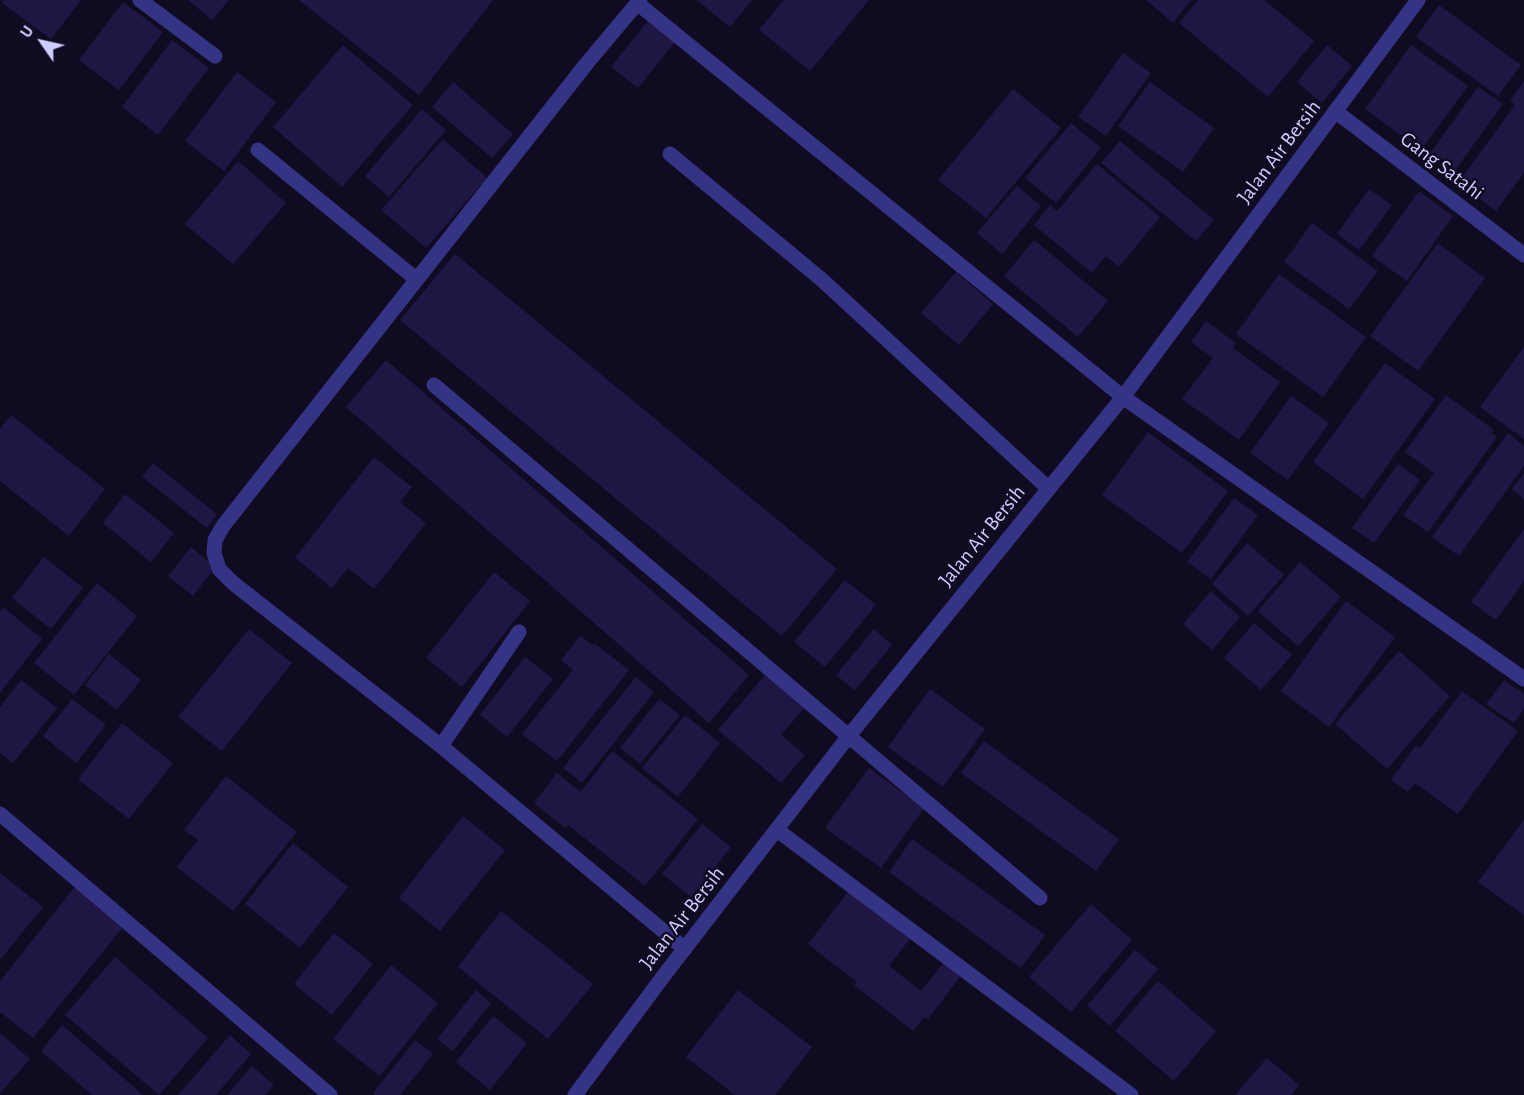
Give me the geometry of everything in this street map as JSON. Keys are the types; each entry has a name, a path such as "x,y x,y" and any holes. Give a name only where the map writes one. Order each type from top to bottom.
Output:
{"street":[{"path":"140,0 216,56"},
{"name":"Jalan Air Bersih","path":"575,1095 848,737 1122,397 1418,0"},
{"path":"685,949 441,746 233,583 219,569 214,553 215,540 223,526 638,1 1122,397 1524,679"},
{"name":"Gang Satahi","path":"1335,111 1524,255"},
{"path":"258,150 416,279"},
{"path":"670,154 820,279 1048,488"},
{"path":"434,385 1040,898"},
{"path":"441,746 519,632"},
{"path":"0,814 330,1095"},
{"path":"777,830 1131,1095"}],"building":[{"path":"5,0 81,0 51,39 2,3"},
{"path":"188,0 229,0 212,20"},
{"path":"299,0 493,0 419,95"},
{"path":"697,0 752,0 730,27"},
{"path":"784,0 869,0 810,71 759,30"},
{"path":"1146,0 1191,0 1173,23"},
{"path":"1198,0 1264,0 1314,41 1268,97 1179,23"},
{"path":"123,2 163,32 119,90 79,60"},
{"path":"1439,5 1521,65 1498,96 1416,37"},
{"path":"651,17 678,38 638,88 611,67"},
{"path":"172,40 209,68 158,135 122,107"},
{"path":"343,45 413,105 342,187 273,127"},
{"path":"1327,45 1352,66 1322,103 1297,82"},
{"path":"1411,45 1468,86 1421,150 1365,109"},
{"path":"1123,53 1151,73 1106,136 1078,117"},
{"path":"237,72 276,102 224,171 185,141"},
{"path":"1524,81 1524,173 1496,211 1458,183 1515,105 1510,101"},
{"path":"453,82 513,134 492,158 432,107"},
{"path":"1150,82 1214,128 1183,172 1118,126"},
{"path":"1478,87 1503,104 1453,173 1428,156"},
{"path":"1013,89 1061,128 986,218 938,180"},
{"path":"422,109 446,130 389,197 365,176"},
{"path":"1071,123 1101,148 1056,203 1025,178"},
{"path":"443,139 487,178 426,248 381,210"},
{"path":"1120,141 1214,220 1196,241 1101,163"},
{"path":"238,161 286,203 233,264 185,224"},
{"path":"1097,164 1160,217 1119,267 1106,256 1092,273 1034,225 1050,205 1057,211"},
{"path":"1017,186 1041,206 1002,254 977,233"},
{"path":"1369,189 1392,205 1359,250 1337,234"},
{"path":"1419,191 1453,216 1407,281 1372,256"},
{"path":"1312,223 1378,271 1349,309 1284,262"},
{"path":"1034,240 1108,301 1078,337 1004,276"},
{"path":"1438,243 1485,278 1418,371 1370,336"},
{"path":"455,254 837,569 782,636 400,320"},
{"path":"956,272 993,304 959,345 921,313"},
{"path":"1279,274 1366,337 1323,397 1236,334"},
{"path":"1206,321 1236,343 1233,348 1280,382 1239,440 1182,399 1213,358 1191,342"},
{"path":"1524,347 1524,439 1480,407"},
{"path":"386,360 749,675 709,723 346,407"},
{"path":"1385,363 1435,399 1363,499 1313,462"},
{"path":"1446,395 1494,430 1491,433 1497,437 1428,532 1403,515 1434,473 1405,452"},
{"path":"1291,396 1329,423 1288,480 1250,453"},
{"path":"11,415 105,489 69,536 0,481 0,429"},
{"path":"1148,432 1228,491 1182,553 1102,495"},
{"path":"1508,433 1524,446 1524,466 1459,556 1432,537"},
{"path":"374,457 412,487 400,502 426,523 374,589 348,568 332,588 295,558"},
{"path":"153,463 217,514 207,528 142,477"},
{"path":"1398,464 1420,480 1374,543 1352,528"},
{"path":"1524,473 1524,499 1512,489"},
{"path":"125,494 174,533 151,562 103,523"},
{"path":"1234,498 1258,515 1211,579 1187,562"},
{"path":"1524,529 1524,581 1496,620 1471,602"},
{"path":"1247,543 1284,575 1248,616 1212,584"},
{"path":"191,547 215,567 193,596 168,576"},
{"path":"44,557 83,588 51,629 12,598"},
{"path":"1300,562 1341,597 1298,646 1258,611"},
{"path":"494,572 530,601 462,687 426,658"},
{"path":"845,580 876,605 825,667 794,642"},
{"path":"97,583 137,616 74,695 34,663"},
{"path":"1211,591 1240,617 1212,650 1183,624"},
{"path":"1346,601 1395,637 1329,727 1281,691"},
{"path":"3,607 42,639 0,693 0,611"},
{"path":"1254,623 1292,655 1261,690 1224,658"},
{"path":"249,629 292,663 222,751 178,717"},
{"path":"874,629 892,645 855,690 836,675"},
{"path":"580,636 593,645 594,643 629,670 557,761 522,734 573,670 561,660"},
{"path":"1399,651 1450,696 1387,769 1335,724"},
{"path":"109,654 141,680 117,710 85,685"},
{"path":"525,657 553,679 507,737 480,715"},
{"path":"767,673 806,706 781,735 805,755 781,783 718,730"},
{"path":"636,677 654,692 582,783 563,768"},
{"path":"21,680 57,708 13,763 0,753 0,707"},
{"path":"1504,680 1524,694 1524,709 1514,723 1486,704"},
{"path":"930,689 985,729 943,787 888,747"},
{"path":"1462,691 1518,731 1458,814 1415,783 1408,792 1391,780 1416,745 1420,748"},
{"path":"72,699 106,725 76,763 43,736"},
{"path":"659,699 680,715 640,764 620,748"},
{"path":"685,715 720,743 678,797 642,768"},
{"path":"122,723 173,763 129,819 78,779"},
{"path":"984,741 1119,839 1096,871 961,773"},
{"path":"612,751 698,819 645,886 568,825 565,828 534,803 557,773 581,792"},
{"path":"869,768 924,808 881,868 825,828"},
{"path":"226,776 297,832 233,911 177,867 198,840 184,830"},
{"path":"463,816 505,850 440,931 399,898"},
{"path":"1524,820 1524,915 1478,882"},
{"path":"702,824 731,847 691,897 662,874"},
{"path":"912,839 1045,935 1021,968 889,872"},
{"path":"293,843 348,887 300,948 245,904"},
{"path":"0,873 43,907 0,960"},
{"path":"78,883 127,922 33,1038 0,1012 0,981"},
{"path":"851,888 913,935 889,966 921,991 945,961 962,974 928,1019 924,1017 913,1031 854,985 857,982 808,944"},
{"path":"1091,904 1132,940 1071,1012 1029,977"},
{"path":"501,911 593,984 548,1039 458,967"},
{"path":"334,933 373,964 332,1015 294,984"},
{"path":"1135,950 1158,969 1110,1026 1087,1006"},
{"path":"115,957 208,1038 159,1095 65,1015"},
{"path":"391,965 438,1003 380,1076 333,1039"},
{"path":"1158,981 1216,1031 1174,1081 1115,1031"},
{"path":"476,990 491,1003 453,1051 437,1039"},
{"path":"738,990 812,1047 775,1095 735,1095 686,1057"},
{"path":"493,1016 527,1043 490,1090 456,1062"},
{"path":"62,1025 143,1095 92,1095 41,1051"},
{"path":"0,1033 30,1059 0,1093"},
{"path":"230,1035 251,1054 216,1095 178,1095"},
{"path":"415,1040 433,1054 400,1095 375,1095 373,1093"},
{"path":"1267,1058 1299,1085 1291,1095 1235,1095"},
{"path":"252,1066 274,1085 265,1095 227,1095"}]}
